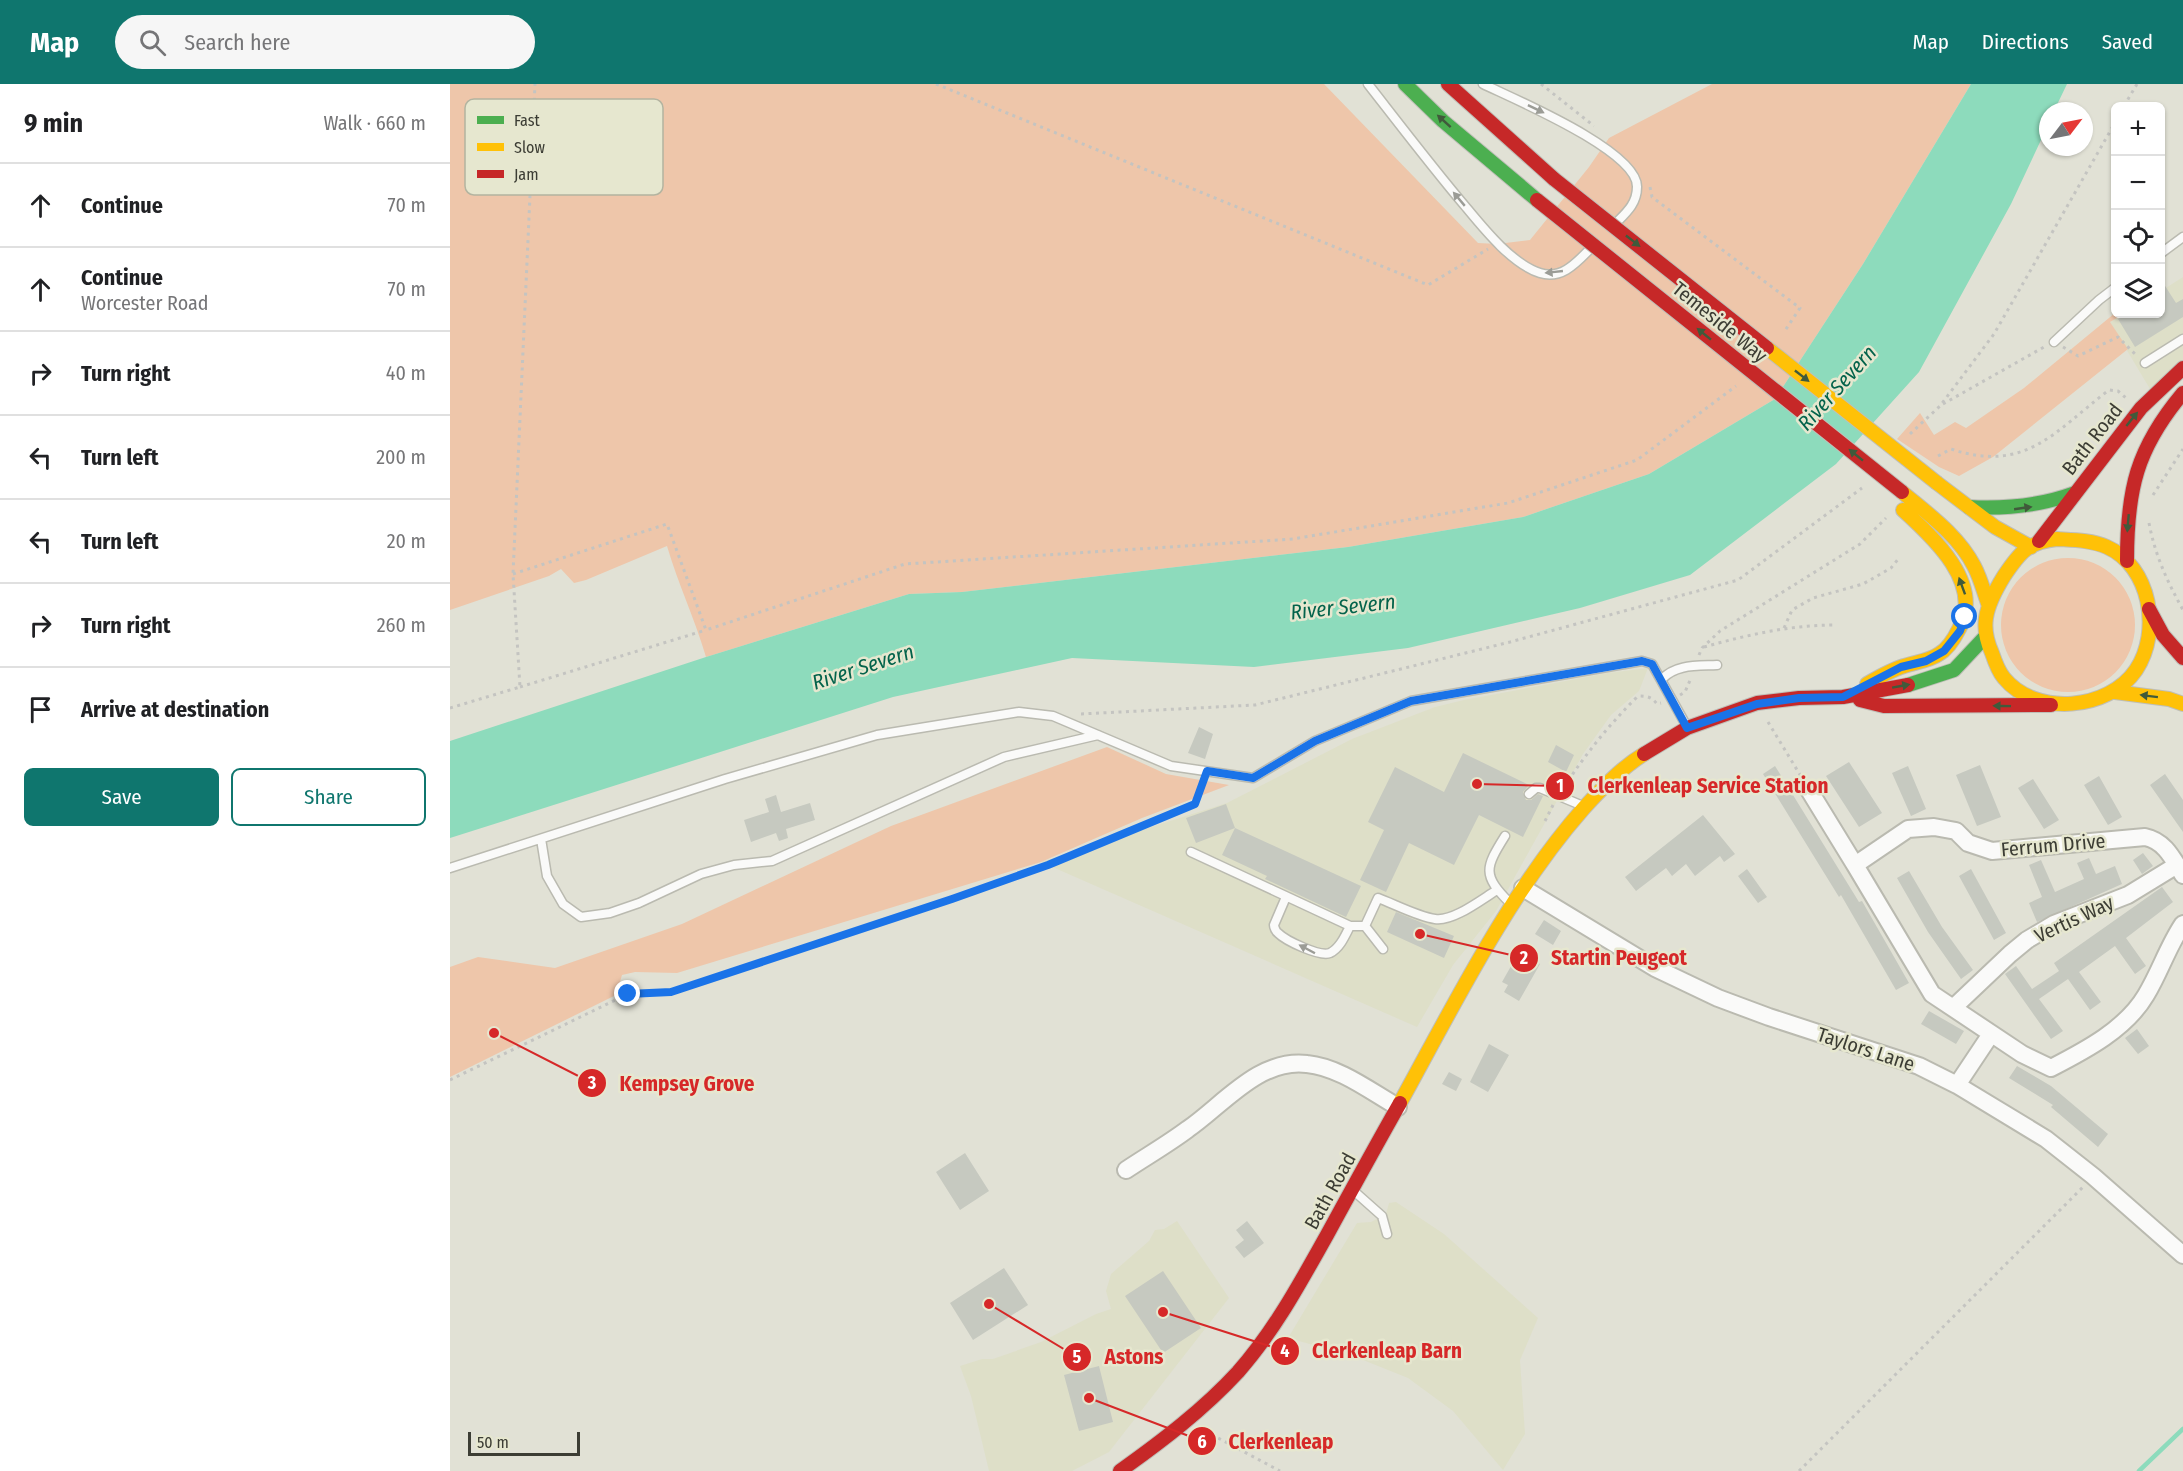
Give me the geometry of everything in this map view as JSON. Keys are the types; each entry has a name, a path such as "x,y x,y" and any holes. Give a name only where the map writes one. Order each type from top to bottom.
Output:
{"main road":[{"name":"Temeside Way","path":"1405,84 1443,121 1536,200 1897,496 1930,516 1958,544 1974,566 1989,606"},
{"name":"Temeside Way","path":"1448,84 1554,179 1937,483 1995,527 2035,544"},
{"name":"Bath Road","path":"2035,544 2141,408 2183,368"},
{"path":"2127,561 2127,528 2132,485 2144,448 2166,413 2183,393"},
{"path":"1969,507 2015,509 2037,506 2075,493"},
{"path":"1843,697 1901,667 1926,661 1944,651 1960,631 1965,617 1967,599 1955,568 1897,496"},
{"path":"1843,697 1884,706 2027,706 2082,703 2115,692 2127,683 2136,671 2148,644 2149,609 2145,590 2127,561 2108,547 2083,541 2057,539 2035,544 2019,557 1997,587 1985,621 1985,637 1997,666 2008,682 2026,694 2060,704"},
{"path":"2149,609 2163,636 2183,658"},
{"path":"1843,697 1917,683 1954,670 1985,637"},
{"path":"2115,692 2169,699 2183,705"},
{"name":"Bath Road","path":"1120,1471 1155,1447 1192,1417 1221,1389 1254,1353 1287,1307 1460,993 1523,888 1558,838 1586,807 1634,760 1687,728 1757,704 1799,698 1843,697"}],"street":[{"path":"1809,790 1932,994 2022,1054 2051,1068 2115,1029 2135,1012 2183,924"},
{"name":"Ferrum Drive","path":"1855,865 1908,829 1934,827 1956,831 1968,843 1992,851 2145,837 2156,839 2164,846 2180,870"},
{"name":"Vertis Way","path":"1953,1008 2027,940 2054,924 2128,895 2180,870"},
{"name":"Taylors Lane","path":"1523,888 1654,968 1718,998 1769,1017 1919,1065 1957,1085 2046,1139 2093,1176 2183,1255"},
{"path":"1957,1085 1990,1034"},
{"path":"1126,1170 1189,1129 1247,1083 1276,1068 1305,1063 1318,1066 1336,1072 1398,1107"}],"lane":[{"path":"1368,84 1446,184 1497,244 1541,273 1560,274 1575,265 1600,239"},
{"path":"1483,84 1586,135 1620,158 1633,171 1637,186 1633,205 1608,231"},
{"path":"2165,250 2183,237"},
{"path":"2055,342 2111,290"},
{"path":"2145,363 2183,339"},
{"path":"450,868 725,779 877,735 1019,712 1053,716 1171,766 1253,778 1315,741 1411,701 1642,661 1652,664 1687,728"},
{"path":"1662,679 1669,671 1683,667 1717,665"},
{"path":"541,839 547,876 563,904 581,917 610,913 639,903 701,874 734,865 772,861 1004,757 1098,735"},
{"path":"1529,794 1536,788 1540,788 1586,807"},
{"path":"1505,836 1491,859 1489,870 1491,880 1497,890 1513,905"},
{"path":"1191,852 1350,926 1365,926"},
{"path":"1365,926 1378,898 1436,920 1449,918 1468,909 1497,890"},
{"path":"1286,897 1274,925 1277,933 1316,954 1327,954 1335,950 1350,926"},
{"path":"1365,926 1383,948"},
{"path":"1353,1190 1382,1216 1387,1234"}],"path":[{"path":"534,99 535,84"},
{"path":"936,84 1428,285 1497,244"},
{"path":"1542,84 1601,131"},
{"path":"2126,102 2137,84"},
{"path":"1908,437 1940,406 1994,334 2111,128"},
{"path":"1649,185 1652,196 1800,308 1780,338"},
{"path":"520,687 513,574 530,195"},
{"path":"1940,406 2055,342 2078,356 2118,337 2145,363"},
{"path":"450,708 706,630 905,564 1293,539 1508,503 1637,460 1740,382"},
{"path":"1937,457 1951,449 1971,456 2007,456 2049,438 2109,390 2118,391 2130,401"},
{"path":"2152,496 2183,449"},
{"path":"1053,716 1254,705 1510,642 1738,580 1846,498"},
{"path":"2148,518 2159,562 2183,610"},
{"path":"513,574 667,524 706,630"},
{"path":"1784,628 1792,610 1814,598 1863,584 1892,568 1899,558"},
{"path":"1702,648 1747,635 1784,628 1835,625"},
{"path":"1757,704 1809,790"},
{"path":"450,1080 628,994 671,992 1048,865 1195,804 1207,771"},
{"path":"1798,1471 2093,1176"},
{"path":"1192,1417 1208,1434 1280,1471"}],"shaded area":[{"path":"450,84 1324,84 1478,243 1497,244 1530,240 1589,167 1609,138 1712,84 1971,84 1863,264 1775,399 1649,474 1523,517 1348,547 962,592 909,594 706,657 667,546 586,580 574,583 561,569 549,576 450,610"},
{"path":"2183,277 2183,364 2150,389 2110,322 2117,318 2165,318 2165,288"},
{"path":"2111,316 2117,318 2110,322 2128,349 1993,457 1959,476 1939,467 1897,439 1920,413 1934,435 1955,422 1966,428 2024,388"},
{"path":"2068,558 2093,564 2115,578 2129,600 2135,625 2129,650 2115,672 2093,686 2068,692 2043,686 2021,672 2007,650 2001,625 2007,600 2021,578 2043,564"},
{"path":"1648,668 1639,691 1611,715 1583,754 1496,911 1453,965 1417,1027 1041,862 1227,803 1352,739 1435,707 1608,673"},
{"path":"1107,747 1166,774 1229,785 1142,818 1041,862 677,973 635,972 622,975 616,995 450,1077 450,967 478,957 555,968 682,924 891,826"},
{"path":"1396,1202 1444,1234 1538,1318 1520,1360 1525,1434 1503,1470 1453,1411 1408,1378 1353,1356 1288,1338 1357,1223 1371,1222 1386,1214 1389,1203"},
{"path":"1177,1221 1229,1298 1109,1452 1072,1471 989,1471 971,1396 960,1366 982,1359 993,1359 1041,1342 1096,1314 1111,1309 1106,1291 1111,1274 1149,1241 1155,1230 1164,1229"}],"water":[{"name":"River Severn","path":"1971,84 2067,84 2058,102 2039,102 2039,144 2011,204 1919,372 1836,464 1690,575 1580,608 1408,648 1254,667 1072,658 893,697 450,838 450,741 706,657 909,594 962,592 1348,547 1523,517 1649,474 1775,399 1863,264"}],"building":[{"path":"2165,286 2176,303 2183,299 2183,317 2135,347 2118,319 2165,318"},
{"path":"1199,727 1213,734 1205,759 1188,753"},
{"path":"1556,745 1574,755 1566,772 1548,762"},
{"path":"1463,753 1529,785 1523,792 1526,800 1531,800 1538,794 1543,796 1523,837 1479,815 1454,865 1409,843 1386,892 1360,880 1384,830 1368,822 1395,767 1444,792"},
{"path":"1849,762 1882,813 1859,827 1826,776"},
{"path":"1980,765 2001,817 1977,826 1956,775"},
{"path":"1775,766 1859,902 1862,901 1909,983 1896,990 1841,895 1839,897 1763,774"},
{"path":"1908,766 1926,809 1911,816 1892,773"},
{"path":"2165,774 2183,800 2183,832 2150,785"},
{"path":"2099,776 2122,817 2108,825 2084,785"},
{"path":"2033,779 2059,820 2044,829 2018,788"},
{"path":"776,795 781,812 810,803 815,820 786,829 788,838 779,841 776,833 751,842 744,820 769,812 765,799"},
{"path":"1226,804 1235,828 1196,843 1186,818"},
{"path":"1703,815 1735,854 1724,862 1720,856 1695,876 1686,864 1672,876 1666,868 1636,891 1625,877"},
{"path":"1235,828 1361,886 1346,917 1265,879 1267,876 1222,855"},
{"path":"2143,853 2153,866 2142,874 2133,860"},
{"path":"2089,858 2096,874 2115,866 2122,884 2037,922 2029,903 2042,897 2029,865 2041,860 2055,892 2084,879 2077,863"},
{"path":"1747,869 1767,897 1758,903 1738,876"},
{"path":"1971,869 2006,933 1994,940 1959,876"},
{"path":"1909,871 1942,927 1973,970 1961,979 1928,932 1897,878"},
{"path":"2162,887 2173,902 2126,938 2146,966 2135,974 2115,946 2079,972 2101,1002 2090,1010 2068,979 2039,999 2063,1031 2051,1039 2005,974 2016,966 2032,989 2059,971 2054,963"},
{"path":"1396,912 1454,936 1444,958 1387,932"},
{"path":"1544,920 1561,931 1553,945 1535,934"},
{"path":"1525,954 1540,964 1519,1001 1504,992 1508,985 1502,982 1515,959 1521,963"},
{"path":"1929,1011 1964,1031 1956,1044 1921,1024"},
{"path":"2137,1029 2149,1046 2138,1054 2125,1038"},
{"path":"1489,1044 1509,1055 1488,1092 1470,1082"},
{"path":"2017,1066 2051,1086 2108,1134 2098,1147 2051,1107 2053,1105 2009,1078"},
{"path":"1449,1072 1462,1079 1456,1091 1442,1084"},
{"path":"965,1153 989,1191 960,1210 936,1172"},
{"path":"1247,1221 1264,1243 1244,1258 1235,1247 1244,1240 1236,1230"},
{"path":"1004,1268 1028,1305 973,1340 950,1303"},
{"path":"1163,1271 1201,1328 1163,1353 1125,1296"},
{"path":"1099,1366 1113,1422 1079,1431 1064,1375"}],"waterway":[{"path":"2139,1471 2183,1429"}],"traffic: fast":[{"path":"1405,84 1443,121 1537,200"},
{"path":"1969,507 2023,506 2075,493"},
{"path":"1908,685 1954,670 1985,637"}],"traffic: slow":[{"path":"1767,348 1937,483"},
{"path":"1937,483 1995,527 2031,547"},
{"path":"1902,492 1960,544 1976,571 1989,606"},
{"path":"1867,684 1894,670 1942,652 1955,636 1965,612 1965,595 1952,563 1941,548 1903,510"},
{"path":"2057,539 2095,543 2122,556 2142,584 2150,619 2144,654 2136,670 2124,683 2108,694 2072,704 2034,699 2018,690 2004,678 1998,669 1986,632 1986,618 1990,602 2015,561 2032,546 2057,539"},
{"path":"2115,692 2169,699 2183,704"},
{"path":"1400,1103 1484,951 1531,877 1590,801 1619,772 1644,754"}],"traffic: jam":[{"path":"1448,84 1554,179"},
{"path":"1554,179 1767,348"},
{"path":"1537,200 1902,492"},
{"path":"2039,541 2141,408 2183,368"},
{"path":"2127,561 2129,513 2137,471 2154,433 2183,393"},
{"path":"2149,609 2163,635 2183,658"},
{"path":"1644,754 1687,728 1757,703 1799,698 1843,697 1908,685"},
{"path":"1860,700 1884,706 2051,705"},
{"path":"1120,1471 1167,1437 1196,1412 1225,1386 1251,1356 1297,1288 1400,1103"}],"place":[{"name":"Clerkenleap Service Station","path":"1477,784"},
{"name":"Startin Peugeot","path":"1420,934"},
{"name":"Kempsey Grove","path":"494,1033"},
{"name":"Astons","path":"989,1304"},
{"name":"Clerkenleap Barn","path":"1163,1312"},
{"name":"Clerkenleap","path":"1089,1398"}],"route":[{"path":"628,994 671,992 1048,865 1195,804 1207,771 1253,778 1315,741 1411,701 1642,661 1652,664 1687,728 1757,704 1799,698 1843,697 1901,667 1926,661 1944,651 1960,631 1965,617"}]}
